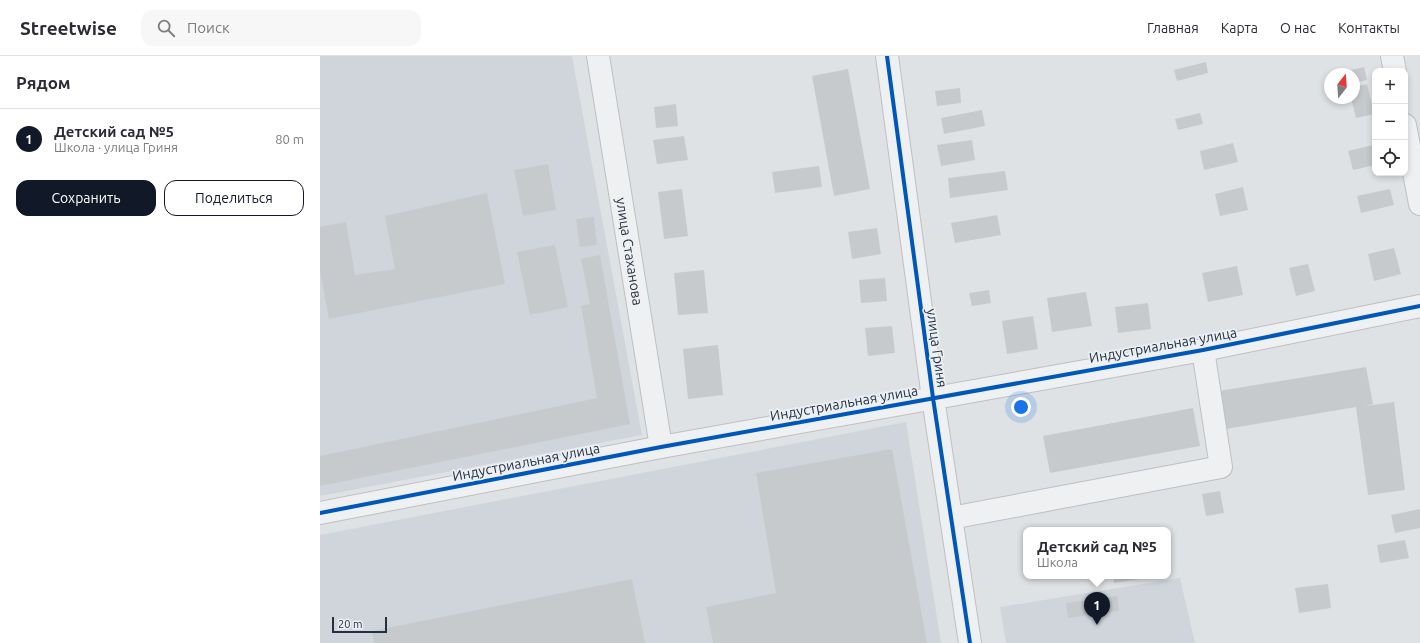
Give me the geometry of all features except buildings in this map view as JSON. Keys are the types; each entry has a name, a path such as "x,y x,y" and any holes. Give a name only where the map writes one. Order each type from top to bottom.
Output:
{"street":[{"name":"улица Стаханова","path":"598,56 661,447"},
{"name":"улица Гриня","path":"887,56 933,398 970,643"},
{"path":"1392,56 1394,68"},
{"path":"1408,140 1420,204"},
{"name":"Индустриальная улица","path":"320,513 661,447 1203,350 1420,306"},
{"path":"951,518 1221,467 1203,350"}],"shaded area":[{"path":"320,56 572,56 642,435 320,496"},
{"path":"906,422 941,643 320,643 320,535"},
{"path":"1180,578 1195,643 1006,643 1000,607"}],"cycle path":[{"path":"887,56 933,398 970,643"},
{"path":"320,513 661,447 1203,350 1420,306"}],"place":[{"name":"Детский сад №5","path":"1097,625"}]}
